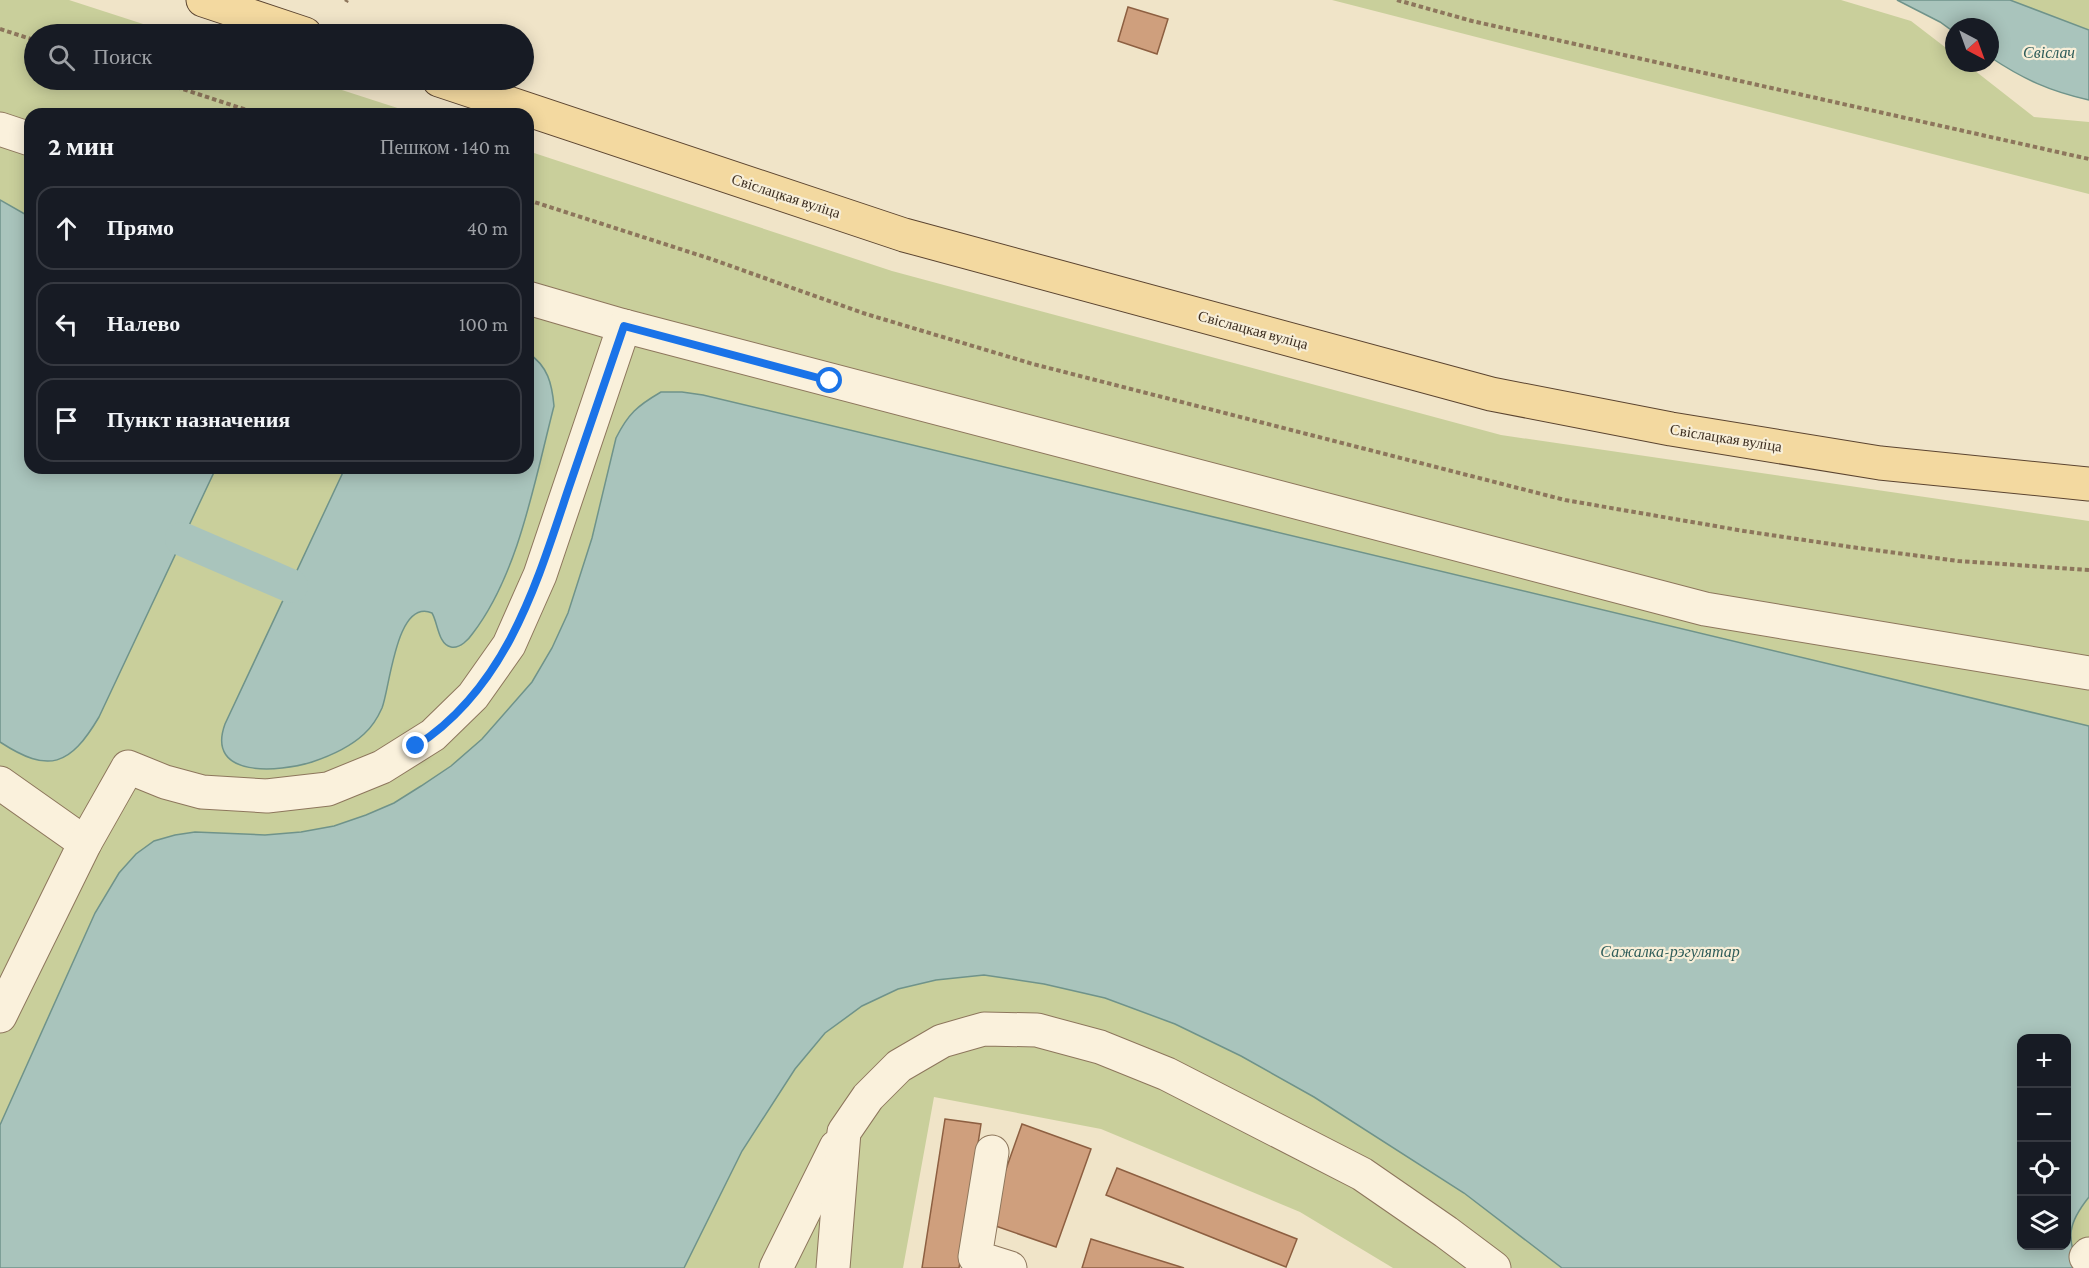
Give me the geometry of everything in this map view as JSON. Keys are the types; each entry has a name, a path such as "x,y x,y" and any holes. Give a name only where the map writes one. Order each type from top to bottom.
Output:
{"main road":[{"path":"203,0 275,24"},
{"name":"Свіслацкая вуліца","path":"470,90 524,108"},
{"name":"Свіслацкая вуліца","path":"534,111 904,235 1491,394 1671,429 1880,464 2089,484"}],"lane":[{"path":"0,129 24,137"},
{"path":"534,300 624,326 1705,609 2089,673"},
{"path":"0,1016 85,843 128,767 165,782 202,792 267,796 328,789 392,761 432,735 473,696 508,645 540,575 624,326"},
{"path":"0,783 85,843"},
{"path":"776,1268 844,1132 868,1097 900,1066 942,1041 984,1029 1037,1030 1100,1047 1167,1074 1362,1174 1494,1268"},
{"path":"834,1268 844,1132"},
{"path":"992,1152 975,1257 1010,1268"}],"path":[{"path":"1397,0 1483,23 2089,159"},
{"path":"0,28 24,36"},
{"path":"186,90 241,108"},
{"path":"534,202 708,258 866,314 1033,364 1565,500 1851,547 1959,561 2089,570"}],"green space":[{"name":"Сажалка-рэгулятар","path":"0,0 69,0 143,24 24,24 24,90 342,90 397,108 24,108 24,474 534,474 534,153 892,271 1501,435 2089,521 2089,1268 1393,1268 1300,1212 1101,1129 934,1097 903,1268 0,1268"},
{"path":"1332,0 1841,0 1911,21 1945,47 1945,72 1976,72 2034,117 2089,122 2089,194"},
{"path":"2010,0 2089,0 2089,30"}],"water":[{"name":"Свіслач","path":"1897,0 2010,0 2089,30 2089,100 2061,93 2014,72 1999,63 1999,18 1945,18 1945,26"},
{"path":"0,200 24,214 24,474 213,474 99,717 78,746 68,755 57,760 45,761 17,752 0,742"},
{"path":"535,358 548,376 554,406 524,524 514,554 489,609 467,641 454,647 443,642 432,613 420,612 410,619 396,647 385,698 370,728 346,747 312,762 265,769 235,763 226,755 222,742 225,724 342,474 534,474"},
{"name":"Сажалка-рэгулятар","path":"661,392 703,395 2089,726 2089,1197 2077,1215 2071,1231 2071,1034 2017,1034 2017,1250 2071,1250 2071,1239 2079,1268 1562,1268 1464,1193 1314,1097 1241,1056 1175,1024 1105,998 1044,984 984,975 936,980 898,989 862,1006 825,1033 795,1069 742,1151 684,1268 0,1268 0,1125 95,913 119,873 136,854 154,841 175,835 195,832 265,835 301,832 334,826 366,815 394,803 421,786 451,766 482,739 532,682 552,648 568,613 592,538 616,438 639,406"}],"building":[{"path":"1128,7 1168,19 1157,54 1118,41"},
{"path":"945,1119 981,1124 959,1268 922,1268"},
{"path":"1022,1124 1091,1149 1056,1247 987,1223"},
{"path":"1117,1168 1297,1239 1286,1267 1106,1195"},
{"path":"1091,1239 1184,1268 1082,1268"}],"waterway":[{"path":"182,539 291,586"}],"route":[{"path":"416,746 432,735 473,696 508,645 540,575 624,326 830,381"}]}
